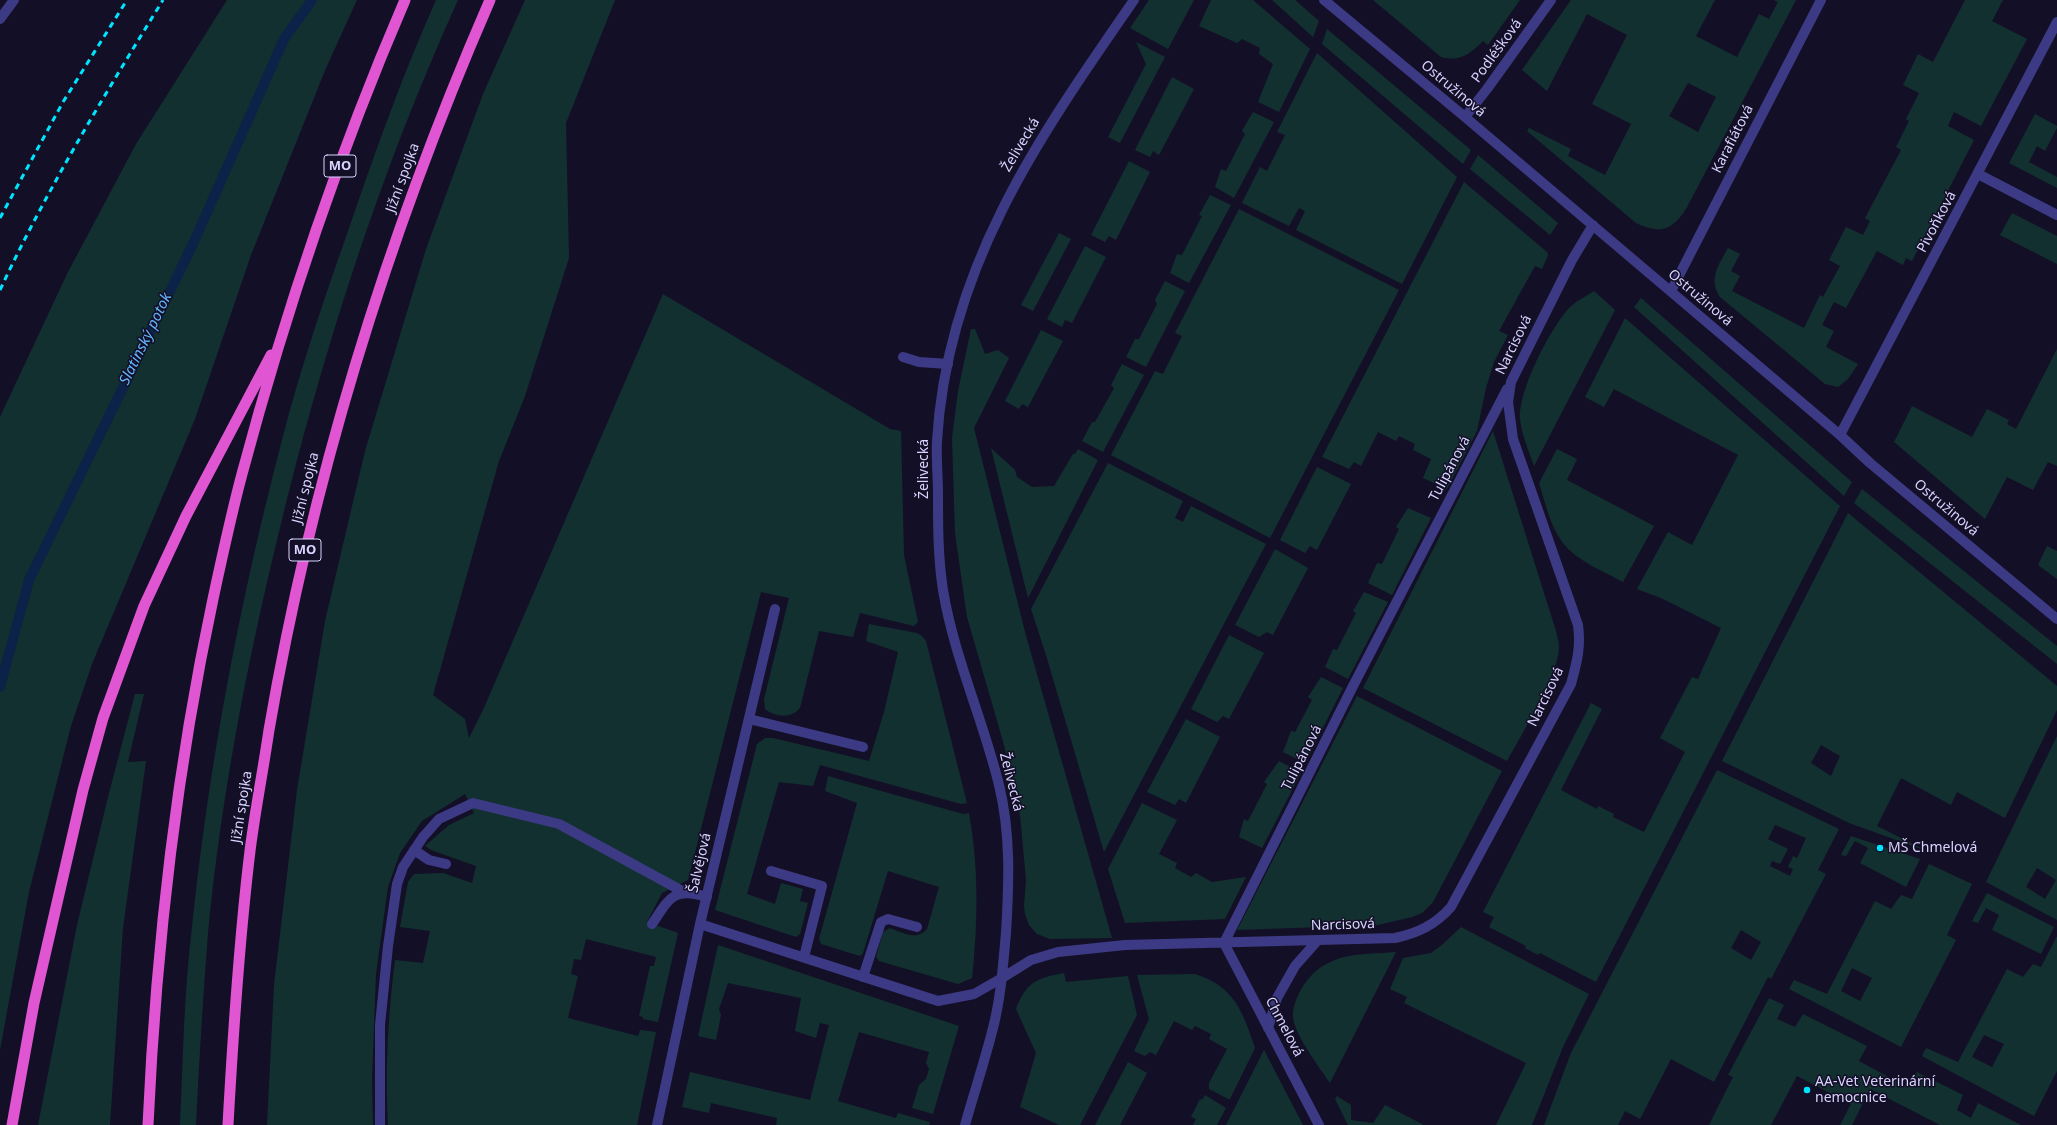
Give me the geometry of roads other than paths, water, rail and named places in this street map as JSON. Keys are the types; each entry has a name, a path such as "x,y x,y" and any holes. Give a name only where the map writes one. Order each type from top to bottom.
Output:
{"highway":[{"name":"MO","path":"148,1125 160,936 184,751 201,655 239,483 282,335 346,151 405,0"},
{"name":"Jižní spojka","path":"228,1125 233,1039 250,850 280,666 300,570 327,465 375,300 439,123 490,0"},
{"path":"12,1125 34,1003 83,790 103,718 144,606 186,516 282,335"}],"street":[{"path":"0,20 14,0"},
{"name":"Želivecká","path":"965,1125 994,1026 1002,978 1009,883 1006,819 998,782 953,635 943,589 938,537 937,441 948,364 956,326 973,274 987,239 1014,184 1054,117 1134,0"},
{"name":"Ostružinová","path":"1324,0 1465,117 1840,434 1876,468 2057,619"},
{"name":"Podléšková","path":"1465,117 1551,0"},
{"name":"Karafiátová","path":"1671,291 1821,0"},
{"name":"Pivoňková","path":"1840,434 2057,22"},
{"path":"1978,174 2057,215"},
{"name":"Narcisová","path":"1224,943 1395,938 1411,934 1428,927 1441,918 1451,907 1571,684 1580,644 1578,624 1514,439 1508,402 1511,382 1572,260 1593,226"},
{"path":"903,357 919,362 948,364"},
{"name":"Tulipánová","path":"1224,943 1359,675 1511,382"},
{"name":"Šalvějová","path":"658,1125 700,924 776,609"},
{"path":"749,718 863,747"},
{"path":"380,1125 380,1025 388,946 397,884 403,866 439,819 473,803 559,824 684,892 707,897"},
{"path":"414,850 430,860 446,864"},
{"path":"771,871 822,886 804,957"},
{"path":"652,924 670,898 684,892"},
{"path":"863,977 881,922 888,919 917,927"},
{"path":"700,924 938,1001 974,994 1031,960 1058,952 1125,945 1224,943"},
{"path":"1268,1028 1277,998 1295,966 1318,940"},
{"name":"Chmelová","path":"1224,943 1319,1125"}],"waterway":[{"name":"Slatinský potok","path":"0,687 29,580 192,246 284,39 312,0"}],"railway":[{"path":"0,218 63,102 127,0"},
{"path":"0,290 37,215 77,142 163,0"}],"place":[{"name":"MŠ Chmelová","path":"1880,848"},
{"name":"AA-Vet Veterinární nemocnice","path":"1807,1090"}]}
